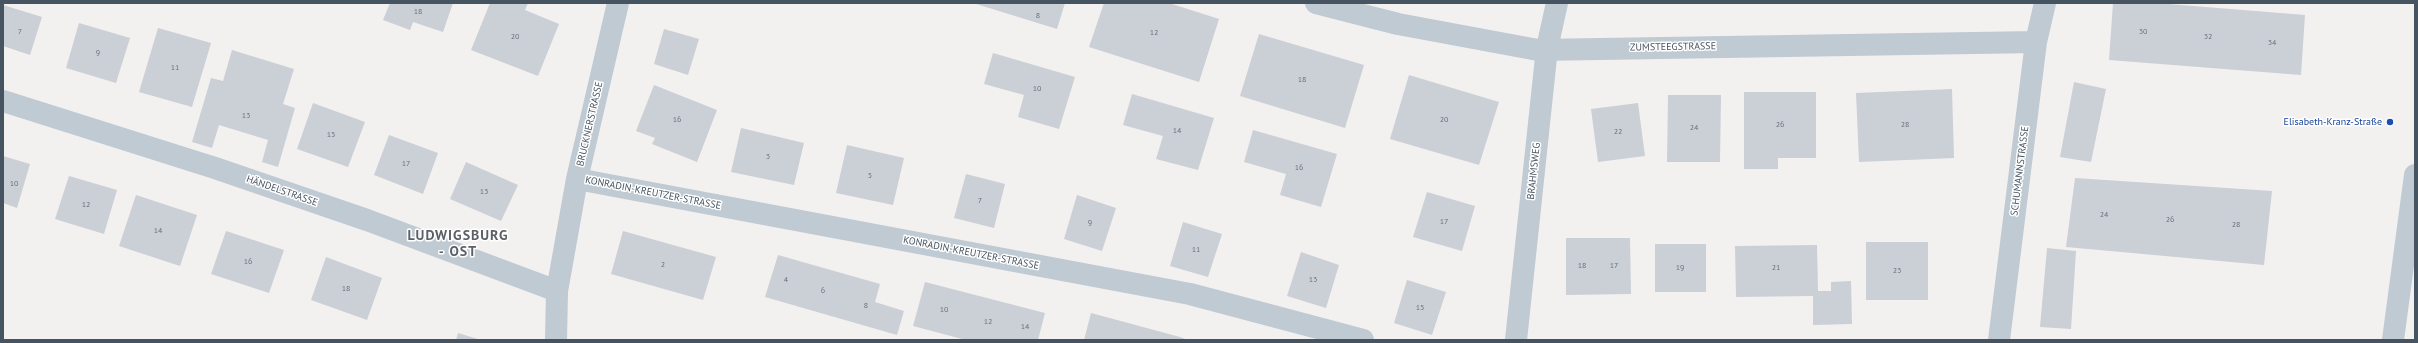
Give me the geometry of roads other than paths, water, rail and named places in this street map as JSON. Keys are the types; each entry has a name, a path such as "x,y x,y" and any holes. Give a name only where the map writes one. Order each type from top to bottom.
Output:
{"street":[{"name":"BRUCKNERSTRASSE","path":"556,340 557,291 577,179 618,3"},
{"name":"ZUMSTEEGSTRASSE","path":"1316,3 1398,24 1538,50 1548,48 2036,42"},
{"name":"BRAHMSWEG","path":"1516,340 1548,48 1557,3"},
{"name":"SCHUMANNSTRASSE","path":"1999,340 2036,42 2045,3"},
{"name":"HÄNDELSTRASSE","path":"3,101 215,168 367,220 557,291"},
{"path":"2393,340 2406,299 2415,175"},
{"name":"KONRADIN-KREUTZER-STRASSE","path":"577,179 1190,294 1363,340"}],"place":[{"name":"Elisabeth-Kranz-Straße","path":"2390,122"}],"district":[{"name":"LUDWIGSBURG - OST","path":"458,244"}]}
